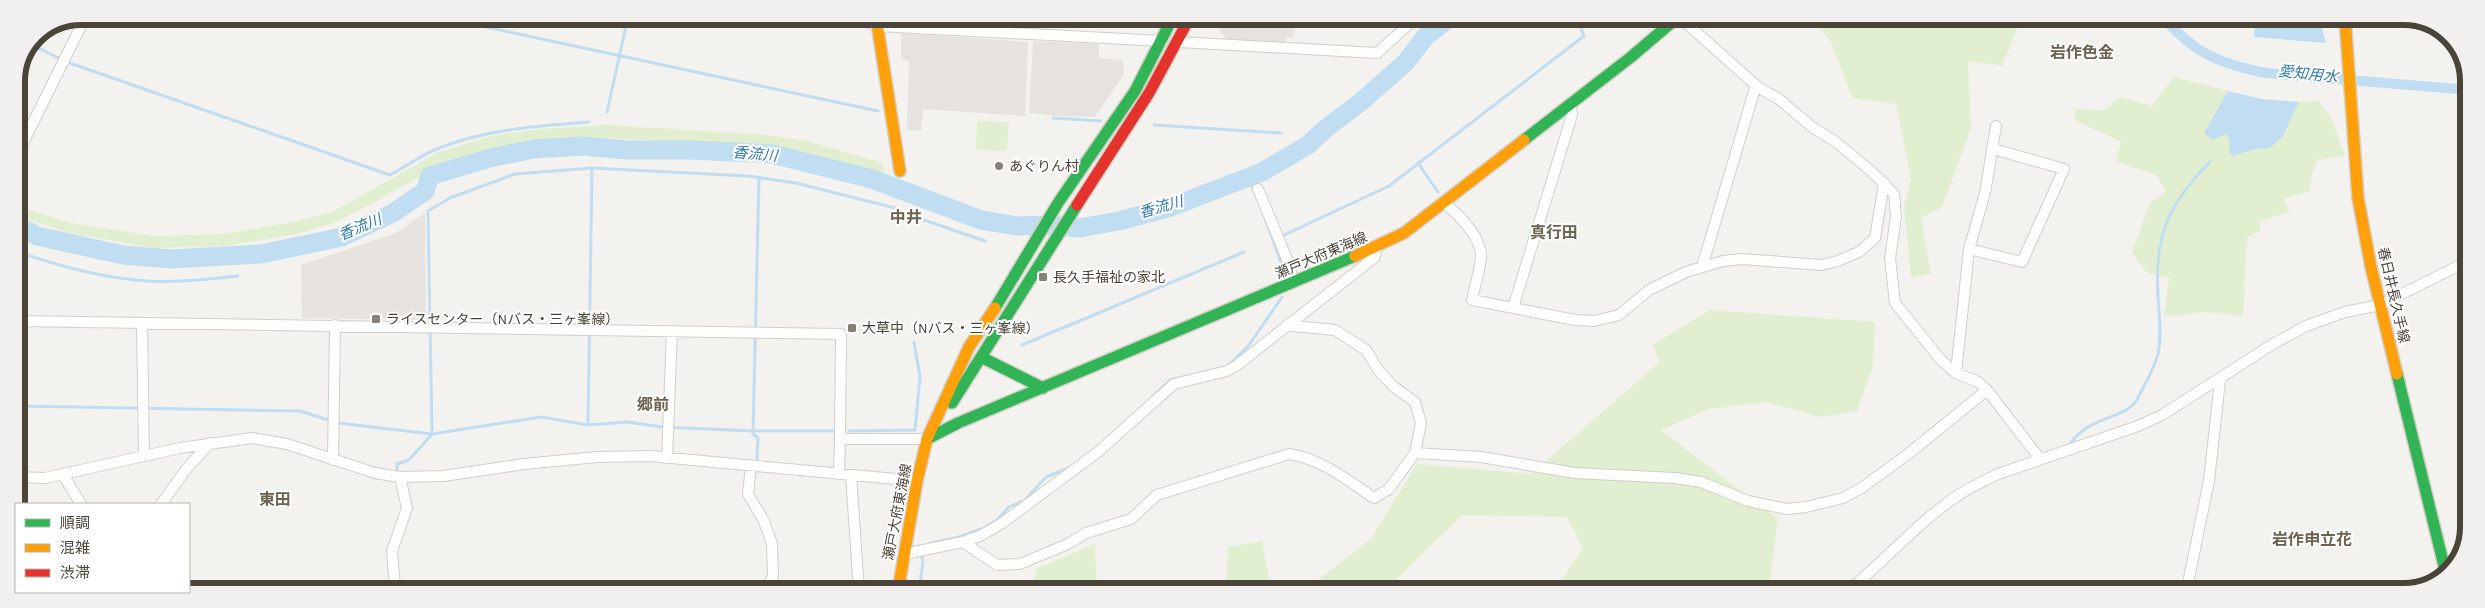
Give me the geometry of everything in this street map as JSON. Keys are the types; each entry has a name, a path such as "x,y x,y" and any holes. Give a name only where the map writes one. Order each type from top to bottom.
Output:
{"main road":[{"path":"878,25 900,171"},
{"name":"瀬戸大府東海線","path":"899,583 917,481 927,439 970,347 1050,217 1135,91 1169,25"},
{"name":"瀬戸大府東海線","path":"927,439 983,358 1070,214 1164,72 1186,25"},
{"name":"瀬戸大府東海線","path":"927,439 958,423 1377,248 1404,233 1570,104 1667,25"},
{"name":"春日井長久手線","path":"2345,25 2358,198 2380,304 2444,566"},
{"path":"983,358 1043,388"}],"street":[{"path":"25,139 82,25"},
{"path":"934,25 1162,41"},
{"path":"1179,42 1377,53 1408,25"},
{"path":"1688,25 1756,85 1779,99 1812,127 1836,142 1884,183 1894,194 1896,217 1890,258 1895,303 1941,360 1956,373 1978,382 1986,390 2040,459"},
{"path":"1702,267 1756,85"},
{"path":"1513,308 1572,115 1570,104"},
{"path":"1956,373 1969,249 1985,193 1996,126"},
{"path":"1969,249 2022,262 2064,169 1993,148"},
{"path":"1443,202 1473,232 1481,250 1472,300 1575,320 1594,320 1619,314 1650,290 1686,272 1724,260 1742,259 1821,265 1859,252 1875,238 1884,183"},
{"path":"1258,189 1285,254 1294,282"},
{"path":"904,554 963,542 980,536 1001,524 1098,452 1174,384 1226,371 1264,344 1289,322 1375,257 1377,248"},
{"path":"1858,583 1874,570 1904,538 1958,495 1998,474 2154,419 2220,380 2273,344 2306,326 2345,312 2380,304 2460,266"},
{"path":"25,321 841,334 839,474"},
{"path":"963,542 998,565 1020,564 1068,544 1086,533 1131,519 1157,496 1187,484 1289,454 1308,457 1334,471 1374,498 1389,489 1415,452 1421,423 1415,402 1394,387 1379,371 1366,350 1335,330 1293,326 1289,322"},
{"path":"142,323 144,456"},
{"path":"333,460 335,325"},
{"path":"667,458 672,331"},
{"path":"2188,583 2209,481 2220,380"},
{"path":"1415,452 1481,457 1575,473 1675,478 1701,482 1748,501 1787,509 1806,507 1843,498 1863,487 1908,454 1986,390"},
{"path":"25,477 44,478 63,475 210,443 252,438 287,444 375,473 400,477 443,476 524,464 597,457 650,456 917,481"},
{"path":"840,440 927,439"},
{"path":"162,503 188,467 210,443"},
{"path":"751,466 748,494 764,521 772,544 773,576 770,583"},
{"path":"63,475 80,503"},
{"path":"851,475 858,583"},
{"path":"395,583 392,550 406,508 400,477"}],"shaded area":[{"path":"1220,25 1294,25 1293,38 1287,37 1286,43 1227,40 1220,31"},
{"path":"901,33 1028,42 1025,116 923,109 921,131 907,130 909,61 901,59"},
{"path":"1033,41 1099,44 1099,58 1123,60 1124,74 1095,117 1054,116 1053,118 1053,115 1029,113"},
{"path":"425,213 426,320 302,318 301,265 396,233"}],"green space":[{"path":"1817,25 2019,25 2002,66 1968,61 1971,128 1942,207 1921,218 1931,273 1911,278 1904,206 1911,179 1896,104 1852,98 1830,40"},
{"path":"2174,77 2228,91 2204,133 2225,134 2229,139 2230,152 2233,156 2256,149 2270,148 2283,136 2299,102 2318,101 2331,117 2345,156 2317,160 2310,181 2310,191 2284,199 2289,212 2260,221 2260,231 2247,237 2243,316 2206,312 2164,317 2169,278 2147,273 2132,253 2150,202 2166,192 2157,175 2116,162 2121,141 2075,121 2075,109 2105,110 2120,97 2152,106"},
{"path":"977,121 1009,122 1007,151 976,150"},
{"path":"608,125 767,135 807,141 883,163 885,176 806,153 764,147 607,138 540,141 497,147 442,165 337,222 297,234 226,246 153,248 69,233 25,218 25,209 70,223 154,236 224,234 294,222 334,211 439,152 495,135 539,129"},
{"path":"1709,310 1875,322 1873,366 1857,411 1821,417 1766,402 1709,409 1661,430 1778,519 1770,583 1560,583 1583,548 1567,517 1462,515 1393,583 1314,583 1371,539 1417,464 1531,474 1660,362 1653,345"},
{"path":"1262,541 1270,583 1226,583 1228,547"},
{"path":"1095,544 1097,583 1033,583 1037,568"}],"water":[{"path":"2255,25 2321,25 2326,43 2254,37"},
{"path":"2228,91 2262,99 2299,102 2283,136 2270,148 2256,149 2233,156 2230,153 2229,139 2225,134 2213,140 2204,133"}],"waterway":[{"path":"476,25 878,111"},
{"path":"607,112 626,25"},
{"name":"香流川","path":"25,230 37,236 123,255 171,259 261,254 342,237 393,213 425,191 430,176 490,158 534,149 582,146 627,150 690,150 772,154 872,179 981,220 1018,226 1050,225 1079,228 1119,221 1171,207 1262,172 1308,145 1325,129 1362,101 1406,62 1426,36 1440,25"},
{"path":"1282,236 1389,186 1584,36 1579,25"},
{"name":"愛知用水","path":"2170,25 2197,49 2209,56 2250,70 2266,73 2460,89"},
{"path":"36,47 64,61 390,175 419,158 455,142 512,130 589,122"},
{"path":"1053,118 1101,121"},
{"path":"1154,125 1281,133"},
{"path":"2070,444 2087,428 2131,406 2137,400 2149,377 2158,354 2160,340 2157,275 2162,239 2174,207 2184,192 2210,162"},
{"path":"1418,163 1438,192"},
{"path":"588,425 592,168"},
{"path":"397,470 397,464 409,460 432,434 428,211 450,198 515,174 592,168 748,176 796,183 899,209"},
{"path":"757,459 758,438 753,434 759,177"},
{"path":"1248,177 1255,193"},
{"path":"1263,213 1286,276"},
{"path":"918,218 985,241"},
{"path":"1022,345 1244,252"},
{"path":"25,254 80,270 113,277 147,281 238,276"},
{"path":"1231,363 1249,345 1282,297"},
{"path":"849,431 915,430 920,377 914,342"},
{"path":"1151,398 1170,380 1187,376"},
{"path":"25,406 300,411 338,423 432,434 541,417 588,425 627,422 663,427 753,431 834,431"},
{"path":"925,547 928,544 959,537 984,528 997,520 1009,507 1025,500 1046,477 1071,467"},
{"path":"920,583 923,562 921,552"}],"traffic: fast":[{"path":"995,308 1058,203 1135,91 1169,25"},
{"path":"1524,140 1631,57 1669,25"},
{"path":"952,403 1077,205"},
{"path":"927,439 958,423 1355,256"},
{"path":"983,358 1043,388"},
{"path":"2397,374 2444,566"}],"traffic: slow":[{"path":"877,25 900,171"},
{"path":"2346,25 2358,198 2371,267 2397,374"},
{"path":"1355,256 1404,233 1524,140"},
{"path":"899,583 917,481 927,439 969,347 995,308"}],"traffic: jam":[{"path":"1077,205 1149,93 1186,25"}],"place":[{"name":"あぐりん村","path":"999,166"},
{"name":"長久手福祉の家北","path":"1043,277"},
{"name":"ライスセンター（Nバス・三ヶ峯線）","path":"376,319"},
{"name":"大草中（Nバス・三ヶ峯線）","path":"852,328"}],"district":[{"name":"岩作色金","path":"2082,52"},
{"name":"中井","path":"906,217"},
{"name":"真行田","path":"1554,232"},
{"name":"郷前","path":"653,404"},
{"name":"東田","path":"275,499"},
{"name":"岩作申立花","path":"2312,539"}]}
